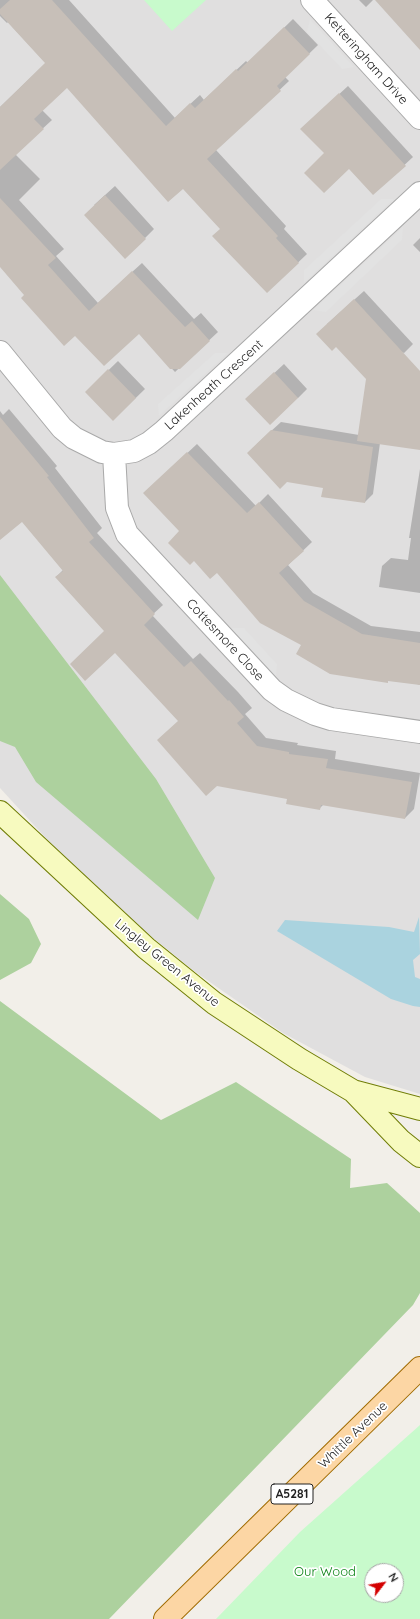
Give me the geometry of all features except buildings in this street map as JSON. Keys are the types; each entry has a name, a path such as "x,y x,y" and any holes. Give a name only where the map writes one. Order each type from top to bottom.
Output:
{"main road":[{"name":"Whittle Avenue","path":"165,1619 420,1368"}],"street":[{"name":"Ketteringham Drive","path":"312,0 420,118"},
{"name":"Lakenheath Crescent","path":"0,352 62,428 86,445 102,452 114,454 134,451 149,443 164,431 420,193"},
{"name":"Cottesmore Close","path":"114,454 117,508 127,534 272,690 300,708 326,717 420,732"},
{"name":"Lingley Green Avenue","path":"0,812 146,948 214,1003 299,1059 353,1091 401,1141 420,1156"},
{"name":"Lingley Green Avenue","path":"353,1091 420,1109"}],"shaded area":[{"path":"0,0 420,0 420,1094 365,1077 283,1033 194,971 132,921 54,847 0,788"},
{"path":"310,19 354,67 342,69 307,32"},
{"path":"381,199 394,199 304,283 304,270"},
{"path":"403,227 402,240 326,312 313,310"},
{"path":"215,353 228,353 159,416 158,404"},
{"path":"230,628 244,628 277,664 276,677"}],"green space":[{"path":"144,0 206,0 172,31"},
{"path":"0,575 156,779 215,878 198,920 36,782 15,747 0,741"},
{"path":"0,894 29,919 41,944 31,963 0,980"},
{"path":"0,1001 161,1120 236,1082 351,1159 350,1188 387,1183 420,1213 420,1293 413,1305 109,1619 0,1619"},
{"name":"Our Wood","path":"420,1425 420,1619 216,1619 300,1532"}],"water":[{"path":"419,917 420,954 413,960 415,977 420,979 420,1007 391,999 277,931 285,920 389,927 414,932"}]}
